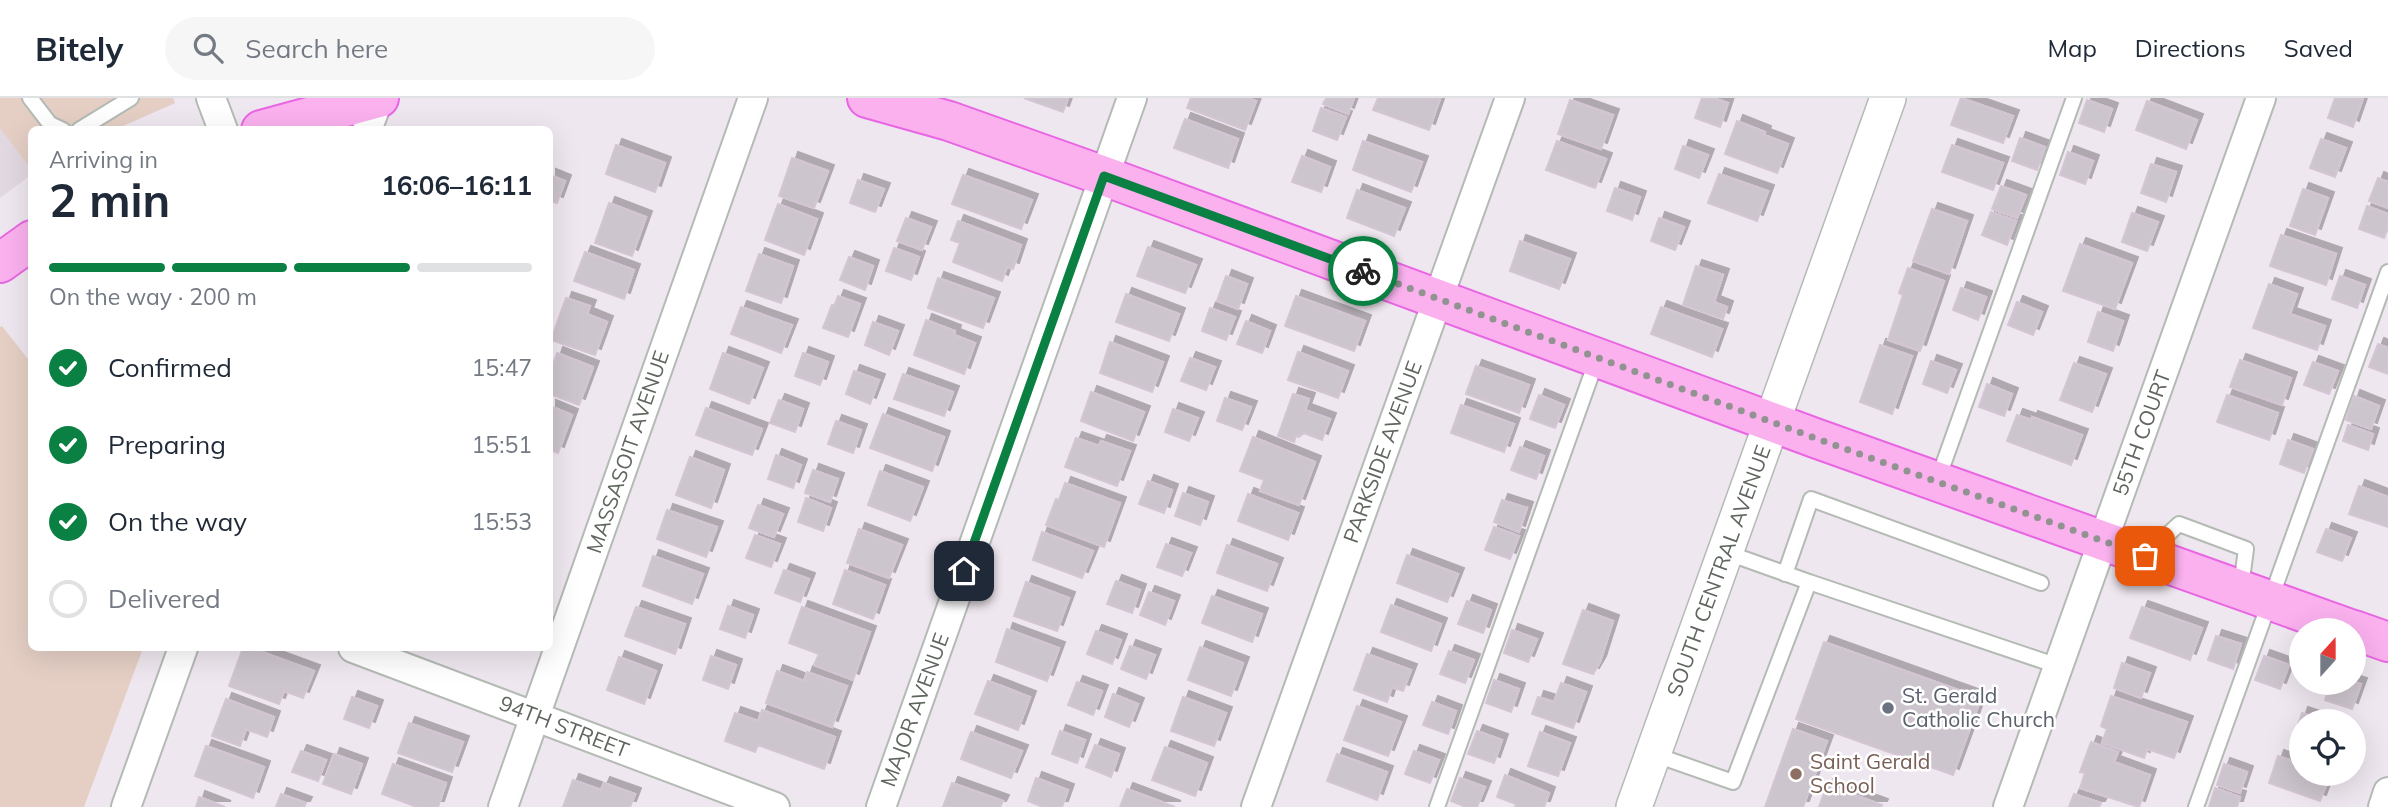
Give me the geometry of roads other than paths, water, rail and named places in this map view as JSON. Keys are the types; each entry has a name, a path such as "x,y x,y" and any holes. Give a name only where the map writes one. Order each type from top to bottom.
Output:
{"main road":[{"path":"276,126 379,98"},
{"path":"867,98 949,121 1104,176 1772,422 2319,618"},
{"path":"0,262 28,243"},
{"path":"2366,634 2388,642"}],"street":[{"path":"211,98 222,126"},
{"path":"369,126 379,98"},
{"name":"MASSASOIT AVENUE","path":"503,807 753,98"},
{"name":"MAJOR AVENUE","path":"881,807 1132,98"},
{"name":"PARKSIDE AVENUE","path":"1256,807 1510,98"},
{"name":"SOUTH CENTRAL AVENUE","path":"1634,807 1888,98"},
{"name":"55TH COURT","path":"2008,807 2262,98"},
{"path":"126,807 182,651"},
{"name":"94TH STREET","path":"361,651 775,807"},
{"path":"2383,807 2388,792"}],"lane":[{"path":"30,98 54,126"},
{"path":"86,126 131,98"},
{"path":"1937,482 2074,98"},
{"path":"2196,807 2255,595 2388,272"},
{"path":"1437,807 1598,358"},
{"path":"1785,574 1811,499 2041,583"},
{"path":"2145,556 2179,524 2246,550 2255,595"},
{"path":"1725,552 2058,666"},
{"path":"1653,754 1733,782 1809,582"}],"place":[{"name":"St. Gerald Catholic Church","path":"1888,708"},
{"name":"Saint Gerald School","path":"1796,774"}]}
